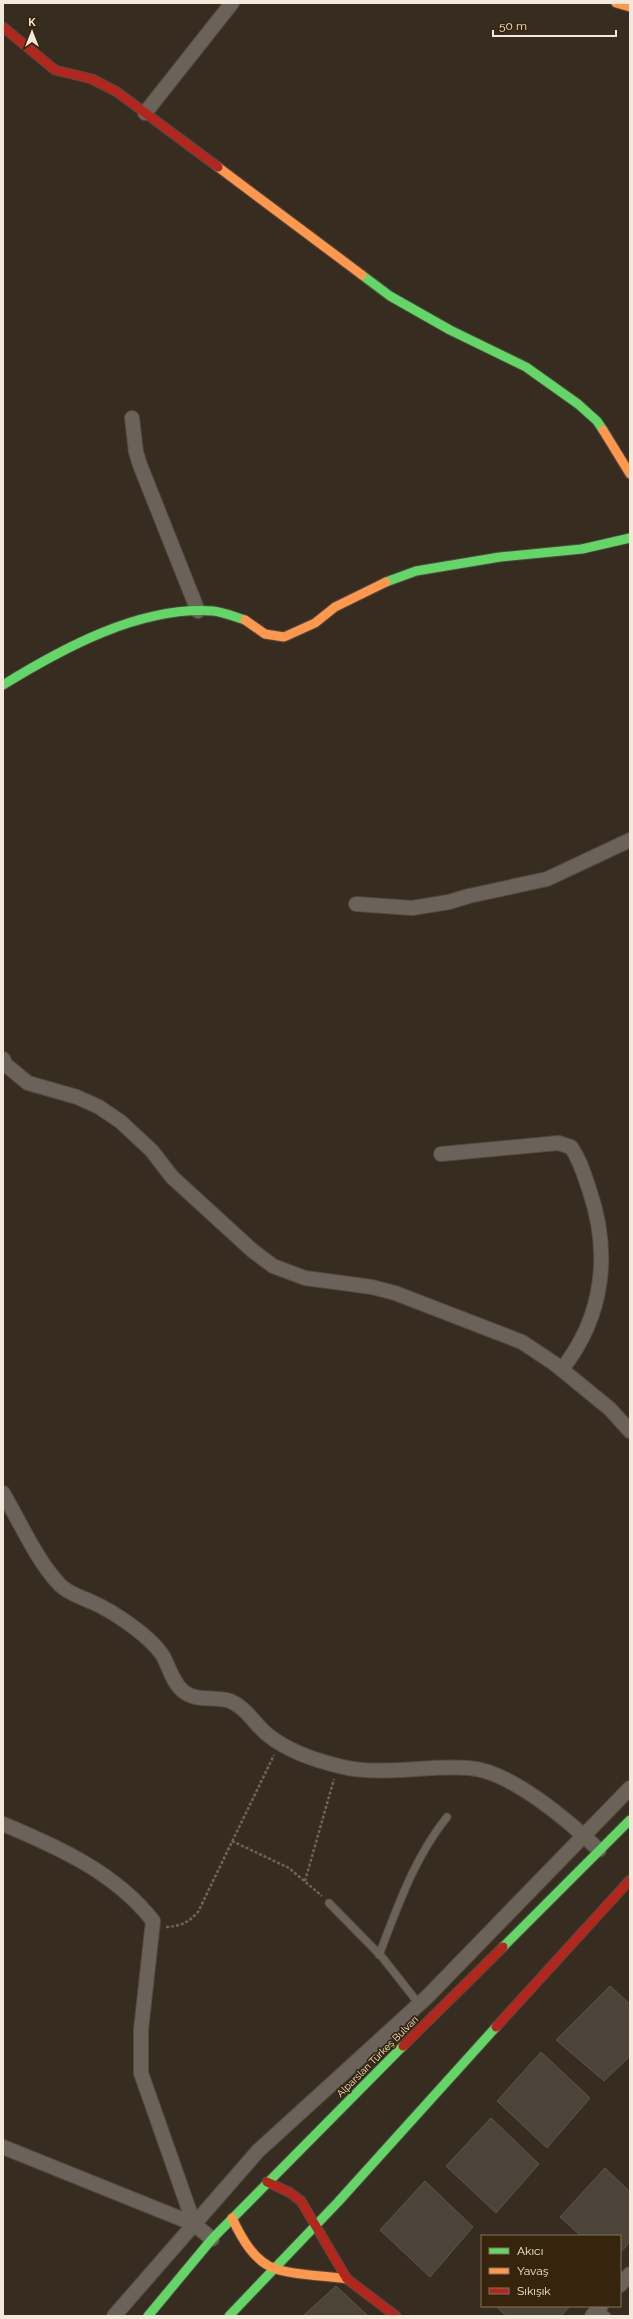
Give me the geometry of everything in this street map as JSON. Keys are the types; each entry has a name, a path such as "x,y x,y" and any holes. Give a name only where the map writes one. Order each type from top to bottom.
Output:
{"street":[{"path":"145,113 232,3"},
{"path":"616,3 630,8"},
{"path":"3,27 55,70 64,74 104,83 299,226 390,296 450,330 526,367 578,404 597,421 630,474"},
{"path":"132,418 136,452 142,471 198,611"},
{"path":"3,685 48,657 128,623 176,612 214,611 247,621 265,634 284,637 315,622 335,607 381,584 416,571 500,557 582,549 630,538"},
{"path":"356,904 412,908 449,902 490,890 547,879 630,840"},
{"path":"3,1059 6,1065 28,1083 77,1097 99,1107 121,1122 152,1151 172,1177 253,1251 273,1266 305,1278 372,1287 395,1293 522,1342 537,1350 562,1369 610,1409 630,1431"},
{"path":"441,1154 558,1143 571,1147 579,1159 596,1208 602,1242 602,1266 588,1325 578,1350 562,1369"},
{"path":"3,1493 51,1573 61,1586 74,1595 94,1603 125,1621 145,1636 161,1654 176,1684 183,1692 201,1698 228,1701 242,1707 267,1734 280,1743 323,1762 339,1766 370,1769 468,1768 486,1770 517,1785 600,1850"},
{"path":"114,2316 258,2151 419,2004 630,1788"},
{"name":"Alparslan Türkeş Bulvarı","path":"148,2316 212,2239 232,2218 630,1820"},
{"path":"3,1824 75,1856 138,1902 153,1921 141,2030 141,2073 194,2224"},
{"path":"229,2316 316,2225 630,1880"},
{"path":"3,2147 194,2224 212,2239"},
{"path":"267,2182 289,2192 301,2200 348,2279 396,2316"},
{"path":"232,2218 243,2241 261,2259 275,2269 348,2279"},
{"path":"621,2284 630,2274"}],"lane":[{"path":"379,1955 421,1853 447,1817"},
{"path":"329,1903 379,1955 419,2004"}],"path":[{"path":"153,1921 166,1927 180,1926 189,1922 201,1906 280,1743"},
{"path":"305,1881 324,1808 339,1766"},
{"path":"232,1841 289,1868 329,1903"}],"building":[{"path":"610,1986 630,2004 630,2056 604,2081 556,2040"},
{"path":"541,2052 590,2098 547,2148 497,2101"},
{"path":"491,2118 539,2164 496,2213 446,2166"},
{"path":"605,2168 630,2192 630,2242 621,2252 621,2235 580,2235 560,2217"},
{"path":"425,2181 473,2227 430,2277 380,2230"},
{"path":"336,2286 368,2316 303,2316"},
{"path":"497,2307 569,2307 561,2316 506,2316"}],"traffic: fast":[{"path":"362,275 390,296 450,330 526,367 578,404 597,421 603,430"},
{"path":"386,582 416,571 500,557 582,549 630,538"},
{"path":"3,685 51,657 77,644 130,622 158,615 185,611 213,611 225,613 245,620"},
{"path":"503,1947 630,1820"},
{"path":"229,2316 338,2202 496,2027"},
{"path":"148,2316 212,2239 403,2046"}],"traffic: slow":[{"path":"616,3 630,7"},
{"path":"218,167 362,275"},
{"path":"603,430 630,474"},
{"path":"245,620 265,634 284,637 315,623 335,607 386,582"},
{"path":"232,2218 249,2248 268,2266 292,2273 347,2279"}],"traffic: jam":[{"path":"3,27 55,70 92,79 117,92 218,167"},
{"path":"496,2027 630,1880"},
{"path":"403,2046 503,1947"},
{"path":"267,2182 289,2192 301,2201 347,2279 396,2316"}]}
